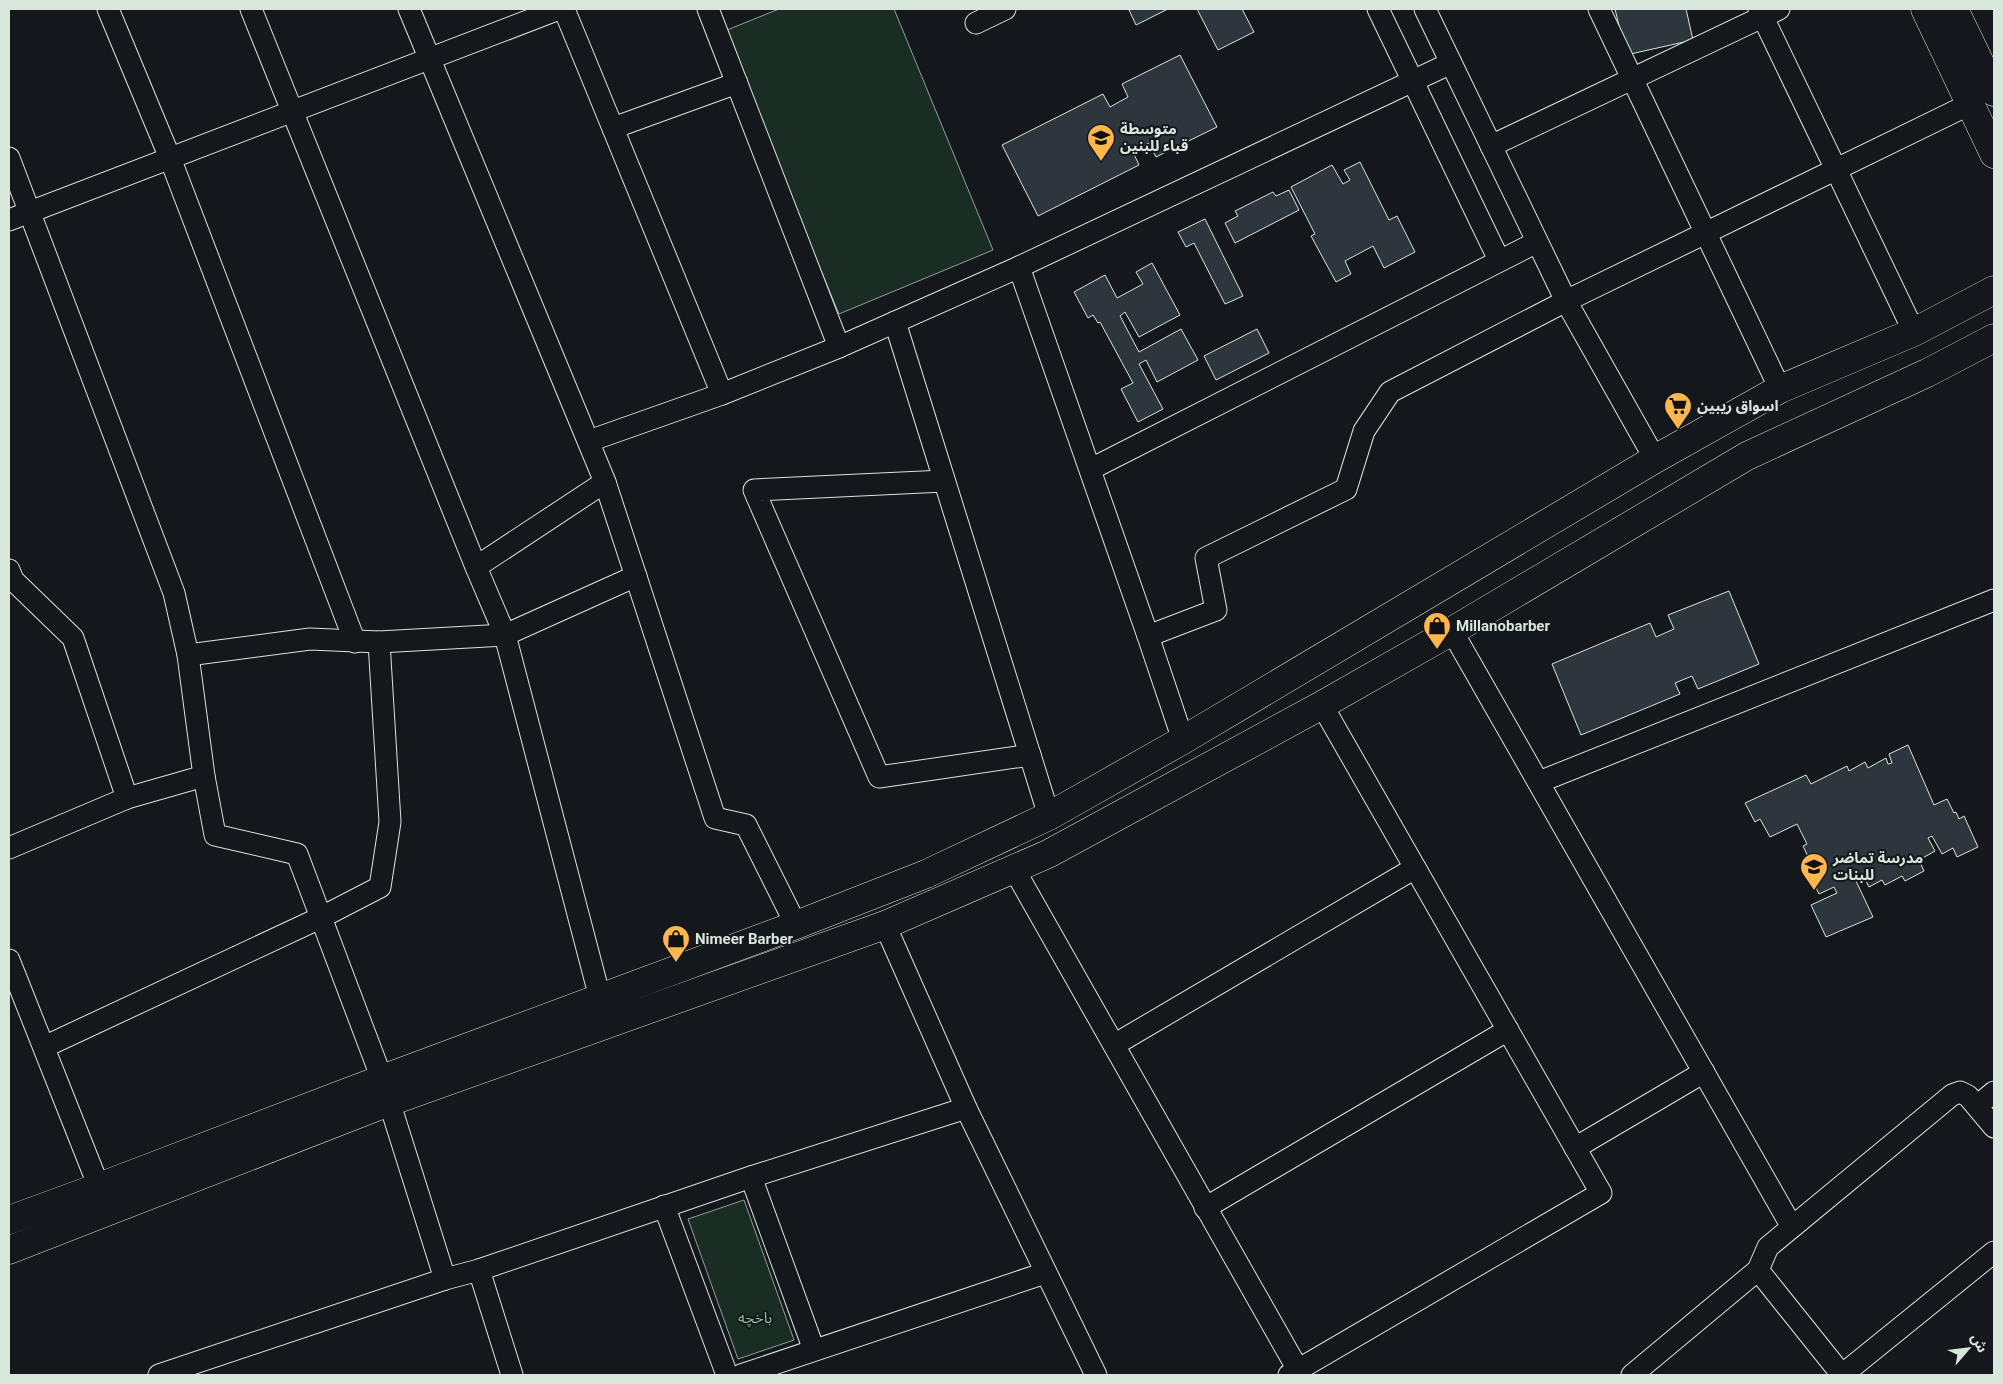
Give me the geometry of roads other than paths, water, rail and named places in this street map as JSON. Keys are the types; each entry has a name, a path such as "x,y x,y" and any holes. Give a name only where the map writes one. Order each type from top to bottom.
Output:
{"main road":[{"path":"1925,9 1994,154"},
{"path":"1954,9 1994,92"},
{"path":"9,1250 600,998 926,874 1049,816 1183,740 1655,459 1780,389 1914,332 1994,290"},
{"path":"9,1220 100,1187 386,1090 885,925 1048,854 1452,631 1747,456 1928,372 1994,338"}],"street":[{"path":"108,9 170,158 355,642"},
{"path":"251,9 505,635 600,998"},
{"path":"409,9 605,482 715,818 746,825 796,925"},
{"path":"9,220 559,9"},
{"path":"564,9 722,394"},
{"path":"708,9 839,347"},
{"path":"976,23 1005,9"},
{"path":"1378,9 1499,260"},
{"path":"1425,9 1566,301 1655,459"},
{"path":"1599,9 1780,389"},
{"path":"1491,146 1767,12 1835,170 1914,332"},
{"path":"589,441 722,394 839,347 1019,267 1451,63"},
{"path":"613,128 737,83"},
{"path":"1148,636 1216,610 1206,558 1346,489 1364,431 1390,392 1566,301 1970,104"},
{"path":"9,158 174,593 188,655 214,835 297,854 386,1090 445,1279"},
{"path":"1090,469 1537,242"},
{"path":"1019,267 1183,740"},
{"path":"895,322 1049,816"},
{"path":"944,481 754,490 879,777 1030,754"},
{"path":"476,567 605,482"},
{"path":"9,570 13,580 73,638 127,798"},
{"path":"188,655 310,639 379,642 505,635 636,576"},
{"path":"1539,782 1994,600"},
{"path":"1452,631 1792,1227"},
{"path":"44,1047 322,917 380,887 390,822 379,642"},
{"path":"1014,869 1114,1045 1296,1374 1601,1193 1322,704"},
{"path":"9,848 127,798 204,776"},
{"path":"1114,1045 1415,868"},
{"path":"885,925 966,1108 1096,1375"},
{"path":"9,960 100,1187"},
{"path":"1205,1208 1508,1030"},
{"path":"1575,1148 1704,1072"},
{"path":"1632,1375 1758,1270 1768,1247 1952,1095 1960,1092 1968,1096 1994,1126"},
{"path":"1976,1106 1994,1092"},
{"path":"159,1375 445,1279 479,1270 750,1177 966,1108"},
{"path":"750,1177 814,1350"},
{"path":"664,1206 727,1375"},
{"path":"1758,1270 1842,1375 1994,1252"},
{"path":"479,1270 512,1375"},
{"path":"741,1375 1045,1273"}],"place":[{"name":"متوسطة قباء للبنين","path":"1101,162"},
{"name":"اسواق ريبين","path":"1678,430"},
{"name":"Millanobarber","path":"1437,650"},
{"name":"مدرسة تماضر للبنات","path":"1814,891"},
{"name":"Nimeer Barber","path":"676,963"}],"park label":[{"name":"باخچە","path":"755,1318"}]}
